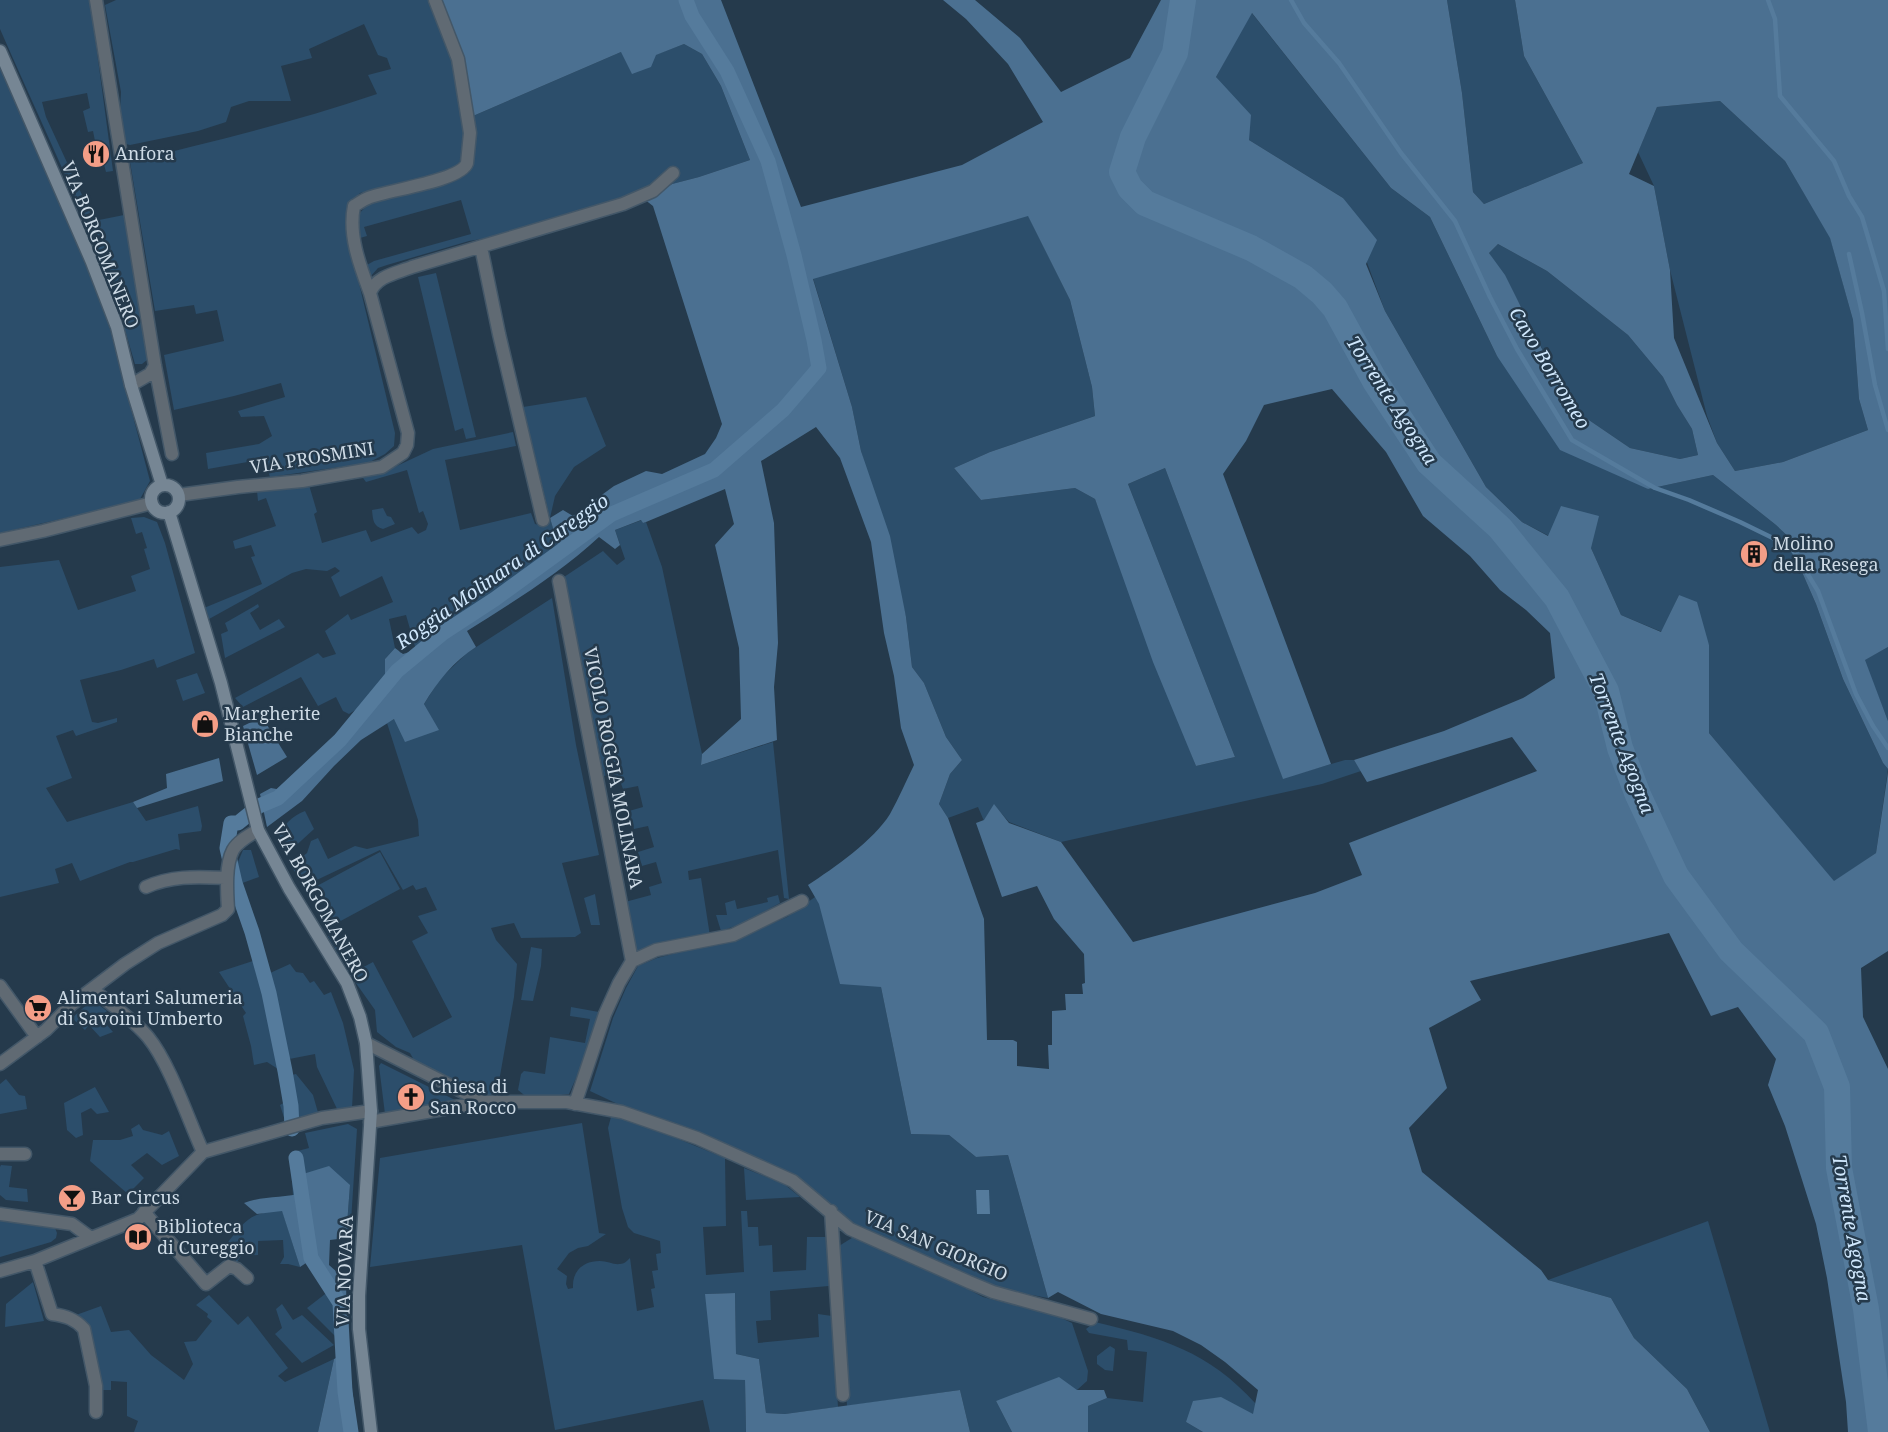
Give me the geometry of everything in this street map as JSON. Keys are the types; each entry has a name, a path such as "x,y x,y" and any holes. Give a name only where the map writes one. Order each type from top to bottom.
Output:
{"main road":[{"name":"VIA BORGOMANERO","path":"0,51 92,262 117,327 131,385 162,485"},
{"path":"162,485 171,486 178,495 178,503 169,512 157,510 152,503 151,498 154,490 162,485"},
{"name":"VIA BORGOMANERO","path":"169,512 221,683 255,819 290,888 347,983 360,1017 366,1042 370,1117"},
{"name":"VIA NOVARA","path":"370,1117 359,1296 359,1329 371,1432"}],"street":[{"path":"96,0 155,366 172,454"},
{"name":"VIA PROSMINI","path":"178,495 238,487 302,482 360,472 382,467 402,452 407,445 408,433 370,293 363,274 351,220 354,206 368,198 449,177 466,168 468,163 470,132 458,59 434,0"},
{"path":"370,293 373,285 380,280 412,267 623,204 653,191 673,173"},
{"path":"481,247 499,334 543,520"},
{"path":"131,385 150,374 155,366"},
{"path":"0,540 44,531 152,503"},
{"name":"VICOLO ROGGIA MOLINARA","path":"558,581 632,961"},
{"path":"0,1064 46,1030 72,1004 158,943 222,915 228,909 228,874 232,854 246,836 255,819"},
{"path":"146,887 162,880 228,874"},
{"path":"576,1104 604,1014 619,982 632,961 656,950 733,935 802,900"},
{"path":"0,986 37,1037"},
{"path":"92,989 147,1036 154,1046 168,1071 203,1152"},
{"path":"366,1042 483,1102"},
{"path":"0,1271 35,1261 141,1216 203,1152 322,1118 370,1117 483,1102"},
{"name":"VIA SAN GIORGIO","path":"483,1102 576,1104 622,1112 697,1138 793,1181 831,1211 850,1229 993,1292 1091,1319"},
{"path":"0,1154 25,1154"},
{"path":"831,1211 844,1395"},
{"path":"0,1214 72,1224 91,1238"},
{"path":"141,1216 206,1284 229,1266 237,1269 247,1278"},
{"path":"35,1261 52,1314 69,1317 78,1322 84,1329 96,1386 96,1412"}],"shaded area":[{"path":"0,0 90,0 113,171 106,172 99,146 96,146 93,131 88,132 83,111 90,108 87,93 42,102 46,117 94,221 124,215 149,346 147,360 142,364 135,364 122,321 91,236 0,29"},
{"path":"116,0 428,0 452,58 463,126 462,165 454,171 360,193 348,208 357,275 395,433 394,446 385,454 368,463 270,477 264,459 208,469 206,453 259,444 272,436 264,416 241,417 238,411 285,397 281,383 174,410 164,355 224,341 217,310 196,314 194,305 155,311 130,162 285,122 377,94 368,75 391,69 387,58 378,55 364,24 309,49 312,58 281,66 291,101 249,101 231,107 226,122 198,131 130,145 126,144 120,112 121,92 105,5"},
{"path":"438,0 721,0 801,207 962,165 1043,122 1008,64 966,19 943,0 975,0 1020,38 1061,92 1130,58 1161,0 1447,0 1462,93 1473,192 1484,204 1583,163 1524,56 1515,0 1888,0 1888,647 1865,660 1888,721 1888,769 1883,763 1843,679 1816,604 1798,563 1795,543 1776,525 1713,475 1648,489 1560,450 1497,356 1430,217 1391,188 1252,13 1216,77 1251,115 1249,140 1343,198 1377,240 1366,264 1385,311 1486,487 1522,522 1548,536 1561,506 1599,516 1591,548 1621,615 1661,632 1679,595 1697,602 1709,645 1709,733 1834,881 1876,853 1888,772 1888,951 1861,968 1863,1017 1888,1069 1888,1432 1848,1432 1846,1402 1827,1278 1816,1224 1785,1126 1768,1085 1776,1059 1738,1007 1711,1016 1669,933 1470,981 1481,1000 1429,1028 1447,1088 1409,1128 1422,1172 1541,1270 1548,1280 1611,1298 1634,1338 1687,1389 1710,1432 1203,1432 1186,1422 1193,1401 1221,1397 1253,1414 1258,1390 1225,1362 1201,1345 1173,1331 1101,1314 1058,1292 1048,1298 1008,1155 976,1157 949,1135 911,1134 881,987 840,984 819,904 808,885 853,853 883,824 890,814 914,765 901,728 894,676 884,633 871,542 840,458 816,427 761,461 774,523 778,643 774,687 777,740 701,765 702,754 741,719 739,648 715,545 734,524 725,489 646,522 643,523 641,520 615,530 620,545 615,549 599,537 552,575 467,631 476,647 447,672 424,704 439,730 405,742 394,719 361,740 302,801 267,827 260,794 271,788 282,790 303,778 342,744 358,720 394,683 385,675 385,659 395,648 403,654 416,650 455,617 481,602 559,549 550,518 563,510 573,516 614,486 646,471 662,474 705,454 716,438 722,424 653,206 644,199 657,194 672,184 750,160 721,86 702,54 684,44 656,55 651,67 632,74 621,52 473,116","holes":["1720,101 1785,161 1830,238 1853,320 1859,399 1868,430 1783,462 1735,471 1717,443 1674,338 1670,270 1654,186 1629,174 1657,107","1028,216 1070,300 1092,387 1095,416 990,452 954,468 981,500 1075,488 1095,499 1153,662 1196,766 1235,757 1128,484 1165,468 1283,779 1331,764 1223,474 1246,441 1264,405 1332,389 1386,452 1423,516 1470,556 1500,590 1526,610 1550,633 1555,678 1523,698 1444,731 1354,760 1367,782 1512,737 1537,771 1349,843 1362,875 1315,893 1133,942 1061,842 1009,823 994,804 984,820 976,823 1002,897 1037,886 1054,919 1084,954 1085,983 1082,984 1083,994 1065,994 1066,1010 1052,1011 1052,1045 1048,1045 1049,1069 1017,1066 1017,1042 1013,1040 987,1040 984,919 948,818 939,804 950,774 962,760 946,737 924,683 912,667 906,617 890,536 861,451 852,407 813,279","1498,244 1547,271 1628,335 1663,377 1692,429 1698,455 1680,459 1630,448 1583,416 1551,367 1505,275 1489,253"]},
{"path":"1447,0 1515,0 1524,56 1583,163 1484,204 1473,192 1462,93"},
{"path":"1251,12 1391,188 1430,217 1497,356 1648,489 1713,475 1776,525 1795,543 1798,563 1816,604 1843,679 1883,763 1888,769 1876,853 1834,882 1709,733 1709,645 1679,595 1662,632 1621,615 1591,548 1549,536 1522,522 1486,487 1385,311 1343,198 1249,140 1216,77"},
{"path":"684,44 702,54 721,86 750,160 672,184 662,176 648,186 620,198 488,238 469,241 387,265 378,268 370,277 365,266 374,261 471,234 461,200 364,227 367,236 360,238 357,222 361,212 370,204 458,178 472,168 475,142 473,116 621,52 655,55"},
{"path":"0,66 87,262 110,329 150,481 139,501 0,533"},
{"path":"1720,101 1785,161 1830,237 1853,320 1859,399 1868,430 1783,462 1735,471 1717,443 1707,416 1670,270 1654,186 1638,152 1657,107"},
{"path":"1028,215 1070,300 1092,387 1095,416 990,452 954,468 981,500 1075,488 1095,499 1196,766 1235,757 1128,484 1165,468 1283,778 1345,760 1354,760 1361,771 1322,784 1061,842 1009,822 994,805 984,821 978,807 948,818 939,804 950,774 962,760 946,737 924,683 912,667 906,617 861,451 852,407 813,278"},
{"path":"1498,244 1547,271 1628,335 1663,377 1692,429 1698,455 1680,459 1630,448 1583,416 1551,367 1526,315 1489,253"},
{"path":"436,273 476,437 466,439 463,428 455,431 418,277"},
{"path":"586,397 606,446 574,467 555,496 550,518 523,407"},
{"path":"513,432 516,446 445,460 460,530 531,513 535,524 545,526 550,518 559,549 481,602 455,617 416,650 406,615 389,619 395,648 385,659 385,675 362,706 349,714 343,711 336,697 318,706 301,677 243,707 235,698 318,653 323,658 336,654 325,631 348,614 351,620 393,602 382,576 340,597 331,577 340,571 335,567 327,571 306,569 292,573 209,619 204,608 262,584 251,557 255,556 251,545 235,549 233,541 276,526 266,498 258,501 257,491 309,485 317,512 314,514 322,543 366,530 371,542 412,527 418,534 426,530 428,524 423,511 419,513 407,470 366,482 363,478 386,471 433,449"},
{"path":"383,508 387,516 391,517 395,524 383,529 374,522 372,510"},
{"path":"144,517 157,522 165,543 195,653 157,668 154,659 121,670 80,680 92,722 98,723 117,718 117,722 76,736 73,730 56,736 72,778 46,788 67,822 133,802 146,821 198,806 202,826 201,831 178,834 180,850 176,849 130,862 80,881 72,863 55,869 59,883 0,897 0,567 59,560 78,610 136,591 131,576 150,569 144,549 147,548 142,532 136,534 131,518"},
{"path":"642,520 643,523 646,522 662,567 702,754 701,765 773,742 789,899 784,898 778,850 688,871 689,880 701,878 710,936 635,951 625,902 651,895 649,887 662,883 656,862 642,866 638,852 654,847 648,826 634,829 629,811 643,807 638,786 623,789 620,781 613,782 613,774 604,776 564,577 603,551 617,565 625,559 615,530"},
{"path":"552,598 576,745 599,855 562,863 581,933 575,937 521,938 514,923 491,928 496,940 517,964 514,997 498,1087 488,1098 415,1062 410,1053 396,1047 377,1032 375,1010 353,979 328,936 336,934 356,971 373,962 413,1038 452,1017 412,941 428,933 418,916 437,910 426,887 416,890 413,885 403,890 380,850 304,886 291,866 307,853 311,841 318,838 328,859 355,846 367,849 419,836 418,820 387,723 394,719 438,730 424,704 440,679 467,653"},
{"path":"258,604 259,607 250,613 260,630 279,619 285,627 225,658 221,634 228,631 225,623"},
{"path":"1888,647 1888,721 1864,660"},
{"path":"197,673 205,693 183,701 176,680"},
{"path":"262,717 287,757 257,775 243,726"},
{"path":"219,758 223,781 137,808 133,802 167,788 166,774"},
{"path":"305,811 314,829 290,851 283,849 278,838 282,829 292,818"},
{"path":"243,850 251,850 259,877 237,885 242,901 235,903 230,881"},
{"path":"380,852 400,889 335,924 315,887"},
{"path":"595,894 600,925 591,925 584,898"},
{"path":"778,895 780,903 741,924 721,931 716,915 727,915 725,903 735,900 737,909 768,902 767,898"},
{"path":"815,897 881,987 911,1134 949,1135 976,1157 1008,1155 1048,1298 994,1288 906,1250 855,1224 798,1178 624,1107 590,1091 613,1018 638,966 657,958 701,945 741,937 787,917"},
{"path":"263,947 270,973 290,964 296,972 303,973 310,983 314,981 324,995 331,992 343,1023 354,1070 352,1108 338,1111 317,1067 315,1054 279,1061 287,1076 296,1074 313,1095 319,1116 286,1124 280,1105 285,1102 278,1069 267,1062 254,1065 243,1016 246,1013 219,972 256,960 254,951"},
{"path":"531,947 542,949 541,966 533,1001 521,1000"},
{"path":"92,1000 107,1011 100,1017 113,1032 100,1037 89,1025 85,1030 72,1018"},
{"path":"571,1007 599,1012 580,1069 569,1094 529,1099 518,1090 521,1074 524,1071 545,1074 550,1037 585,1043 590,1019 570,1016"},
{"path":"381,1063 457,1101 385,1114 379,1066"},
{"path":"6,1079 19,1095 25,1096 27,1109 0,1114 0,1084"},
{"path":"95,1087 109,1112 97,1114 91,1108 81,1113 83,1135 76,1138 67,1130 64,1103"},
{"path":"611,1117 620,1118 676,1138 725,1158 726,1226 703,1227 706,1275 744,1272 741,1211 747,1211 748,1227 758,1227 759,1246 772,1245 773,1272 806,1270 807,1237 826,1237 829,1286 770,1291 771,1320 756,1321 758,1343 819,1337 818,1314 832,1316 838,1407 785,1414 766,1413 759,1359 736,1354 735,1293 705,1294 745,1380 746,1432 710,1432 703,1400 555,1430 522,1245 370,1267 380,1158 582,1123 599,1233 606,1234 588,1246 578,1248 569,1253 557,1269 567,1276 566,1284 568,1289 573,1288 574,1277 577,1272 588,1263 600,1261 621,1264 630,1258 637,1311 654,1307 651,1289 655,1288 652,1271 658,1270 656,1254 661,1253 660,1241 634,1233 628,1227 622,1208 608,1128"},
{"path":"139,1124 143,1130 162,1135 169,1131 179,1156 162,1165 147,1153 131,1165 144,1178 128,1194 90,1161 93,1140 120,1140 133,1136 131,1129"},
{"path":"348,1124 357,1129 350,1237 346,1238 350,1185 293,1196 290,1153 309,1148 305,1133"},
{"path":"1,1165 12,1166 9,1187 27,1189 28,1202 6,1200 0,1195"},
{"path":"329,1166 350,1185 346,1238 330,1240 329,1265 346,1280 347,1340 340,1341 336,1307 329,1291 306,1263 300,1267 282,1211 257,1214 244,1203 258,1199 303,1193 303,1174"},
{"path":"744,1168 784,1184 800,1197 746,1200"},
{"path":"976,1190 989,1190 990,1214 977,1214"},
{"path":"282,1210 300,1267 280,1264 284,1257 283,1240 258,1241 258,1255 241,1256 237,1262 225,1246 243,1224 262,1213"},
{"path":"0,1220 55,1228 56,1238 51,1242 0,1257"},
{"path":"1708,1221 1770,1432 1710,1432 1687,1389 1634,1338 1611,1298 1548,1280"},
{"path":"855,1236 983,1297 1057,1316 1072,1323 1088,1371 1087,1381 1077,1390 996,1401 1012,1432 970,1432 960,1390 847,1406 839,1246"},
{"path":"33,1282 44,1321 5,1327 6,1304"},
{"path":"329,1291 336,1307 340,1341 307,1308"},
{"path":"735,1293 736,1354 759,1359 766,1413 785,1414 960,1390 970,1432 746,1432 745,1380 714,1379 705,1294"},
{"path":"209,1295 238,1325 248,1316 288,1368 278,1376 285,1382 334,1359 318,1432 134,1432 138,1421 127,1416 127,1382 111,1381 111,1390 95,1390 76,1315 101,1306 111,1332 129,1330 151,1355 184,1380 193,1364 184,1342 196,1341 212,1321 207,1317 208,1314 196,1305"},
{"path":"282,1304 293,1320 302,1315 334,1345 302,1363 275,1334 282,1328 276,1309"},
{"path":"1095,1322 1163,1341 1202,1359 1238,1386 1256,1404 1254,1414 1186,1422 1203,1432 1088,1432 1088,1406 1107,1398 1143,1402 1147,1352 1128,1350 1127,1340 1089,1333 1086,1329"},
{"path":"1110,1346 1115,1349 1113,1371 1105,1370 1097,1364 1097,1356"},
{"path":"348,1352 357,1432 318,1432 334,1359"},
{"path":"1059,1377 1077,1390 1104,1390 1107,1398 1088,1406 1088,1432 1012,1432 996,1401"}],"waterway":[{"name":"Roggia Molinara di Cureggio","path":"292,1129 291,1106 269,993 252,932 235,883 227,848 231,823 238,823 259,806 278,798 340,740 397,671 443,633 495,599 612,514 714,470 783,410 819,368 794,255 768,161 727,71 692,16 686,0"},
{"name":"Torrente Agogna","path":"1183,0 1175,53 1133,137 1122,172 1130,188 1145,203 1251,248 1303,277 1322,293 1335,308 1375,381 1429,463 1500,528 1557,598 1606,691 1620,748 1638,795 1676,876 1731,951 1816,1033 1837,1087 1839,1168 1866,1309 1881,1432"},
{"name":"Cavo Borromeo","path":"1291,0 1304,23 1339,63 1401,153 1455,221 1490,297 1517,349 1572,440 1655,488 1740,522 1791,547 1818,591 1856,694 1873,726 1888,748"},
{"path":"1768,0 1775,19 1780,96 1834,161 1849,196 1862,217 1884,291 1888,349"},
{"path":"1849,254 1875,385 1888,430"},
{"name":"Roggia Molinara di Cureggio","path":"296,1158 311,1258 340,1303 345,1392 351,1432"}],"place":[{"name":"Anfora","path":"96,154"},
{"name":"Molino della Resega","path":"1754,554"},
{"name":"Margherite Bianche","path":"205,724"},
{"name":"Alimentari Salumeria di Savoini Umberto","path":"38,1008"},
{"name":"Chiesa di San Rocco","path":"411,1097"},
{"name":"Bar Circus","path":"72,1198"},
{"name":"Biblioteca di Cureggio","path":"138,1237"}]}
